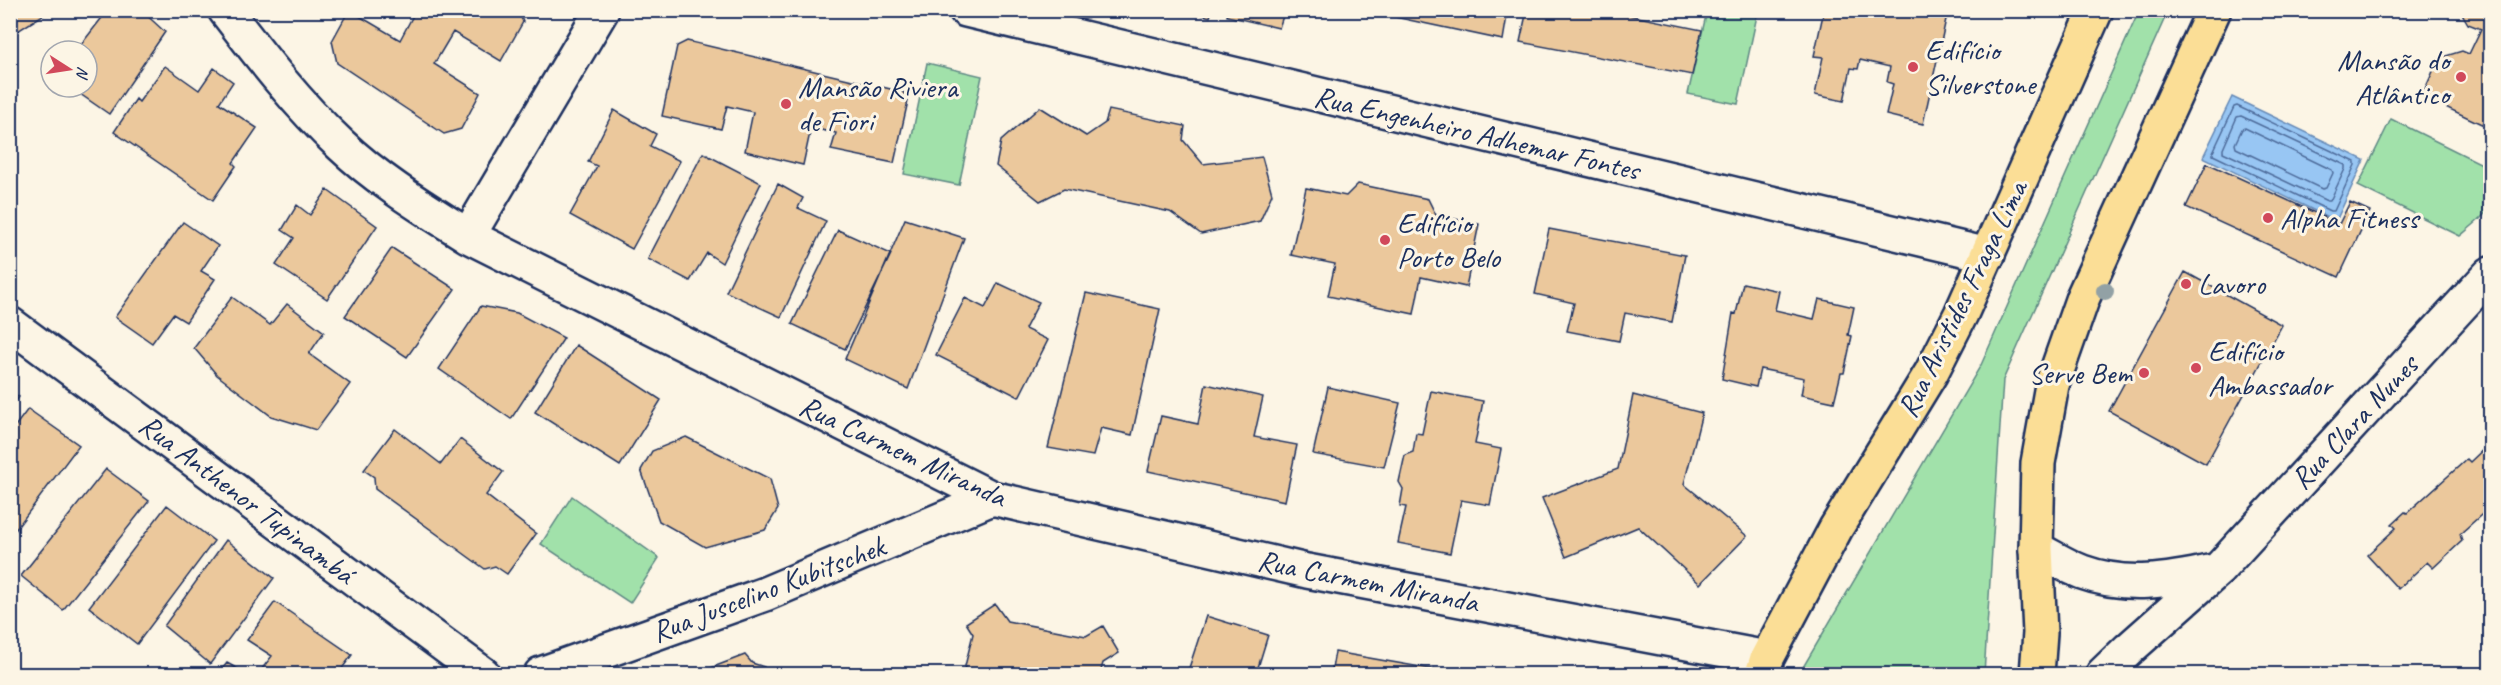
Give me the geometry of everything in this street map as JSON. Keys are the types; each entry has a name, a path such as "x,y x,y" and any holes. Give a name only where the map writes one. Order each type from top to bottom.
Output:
{"main road":[{"name":"Rua Aristides Fraga Lima","path":"1765,666 1836,528 1931,374 1988,255 2096,10"},
{"path":"2037,675 2040,633 2036,549 2038,463 2052,385 2083,297 2214,10"}],"street":[{"name":"Rua Carmem Miranda","path":"225,10 277,77 341,146 397,190 468,236 992,498 1307,571 1765,666"},
{"path":"468,236 602,10"},
{"name":"Rua Engenheiro Adhemar Fontes","path":"966,10 1988,255"},
{"name":"Rua Clara Nunes","path":"2103,675 2129,648 2218,570 2490,274"},
{"name":"Rua Anthenor Tupinambá","path":"10,324 483,675"},
{"name":"Rua Juscelino Kubitschek","path":"541,675 765,594 992,498"},
{"path":"2036,549 2081,572 2115,581 2167,582 2218,570"}],"green space":[{"path":"1707,11 1758,11 1738,104 1688,94"},
{"path":"2139,11 2168,11 2003,380 1984,674 1799,674 1981,365"},
{"path":"927,63 982,76 959,185 904,174"},
{"path":"2391,119 2490,168 2491,193 2488,208 2479,220 2460,236 2358,186"},
{"path":"572,496 659,558 630,603 541,544"}],"water":[{"path":"2232,97 2364,160 2336,221 2203,157"}],"building":[{"path":"10,10 51,10 10,36"},
{"path":"108,10 124,10 134,18 141,10 165,32 109,114 87,99 99,99 99,39 85,39"},
{"path":"349,10 400,40 416,10 518,10 523,22 501,61 453,32 434,64 480,93 461,129 444,134 337,63 332,41"},
{"path":"1185,10 1212,10 1210,17"},
{"path":"1228,10 1285,10 1279,28 1227,16"},
{"path":"1362,10 1508,10 1503,40"},
{"path":"1527,10 1629,10 1628,15 1702,30 1692,75 1520,42"},
{"name":"Edifício Silverstone","path":"1824,10 1900,10 1916,14 1916,10 1948,10 1923,124 1886,115 1893,84 1887,82 1890,67 1860,60 1858,69 1851,68 1844,101 1815,95 1823,57 1814,56"},
{"name":"Mansão do Atlântico","path":"2460,10 2490,10 2490,128 2422,96 2439,58 2462,51 2469,54 2481,29 2468,24"},
{"name":"Mansão Riviera de Fiori","path":"687,41 903,92 908,101 894,163 831,150 836,133 811,128 803,165 745,151 753,112 727,106 721,129 662,116 677,46"},
{"path":"165,66 199,90 214,68 233,82 219,103 257,128 233,163 236,166 213,200 114,132 136,99 139,102"},
{"path":"1040,107 1086,136 1105,123 1109,110 1185,126 1183,140 1203,164 1262,157 1272,194 1260,221 1201,234 1170,212 1064,189 1040,201 996,166 1001,141"},
{"path":"614,110 656,134 650,146 680,161 632,249 570,215 597,166 588,162"},
{"path":"703,153 761,183 722,263 707,253 690,281 648,259"},
{"name":"Alpha Fitness","path":"2207,163 2339,224 2350,202 2370,211 2339,277 2186,207"},
{"path":"778,184 803,198 798,208 826,221 781,317 726,292"},
{"name":"Edifício Porto Belo","path":"1358,184 1428,199 1436,215 1479,224 1466,287 1421,277 1414,314 1328,296 1335,264 1291,255 1306,188 1346,196"},
{"path":"327,190 377,226 327,299 276,265 294,238 282,230 297,205 310,215"},
{"path":"905,219 964,238 908,389 845,359"},
{"path":"183,222 218,246 201,271 215,279 186,322 173,314 152,343 115,317"},
{"path":"1549,229 1685,255 1672,322 1625,313 1619,341 1567,331 1574,303 1535,294"},
{"path":"838,230 891,254 845,349 792,324"},
{"path":"392,248 455,289 407,357 345,316"},
{"name":"Edifício Ambassador","path":"2185,272 2282,325 2206,464 2109,411"},
{"path":"998,283 1039,302 1025,329 1048,340 1019,397 936,355 965,298 985,308"},
{"path":"1743,283 1779,291 1775,310 1814,319 1819,299 1854,307 1848,335 1852,336 1844,373 1841,373 1834,402 1801,395 1804,378 1760,369 1756,387 1722,379 1733,313 1736,314"},
{"path":"1086,293 1160,309 1132,435 1101,428 1093,456 1048,448"},
{"path":"232,297 270,325 287,304 324,332 309,354 350,384 316,430 271,416 217,375 194,348"},
{"path":"481,306 517,313 564,338 511,419 439,369"},
{"path":"576,345 661,400 620,466 535,412"},
{"path":"1206,384 1263,397 1254,437 1297,445 1285,501 1148,471 1161,416 1198,424"},
{"path":"1328,387 1400,403 1384,467 1313,454"},
{"path":"10,391 19,397 10,409"},
{"path":"1431,391 1483,401 1475,444 1501,449 1490,505 1461,500 1450,553 1398,543 1406,507 1400,506 1403,489 1399,482 1405,455 1413,452 1416,433 1422,434"},
{"path":"1633,395 1702,413 1684,484 1747,536 1700,584 1638,527 1566,557 1542,498 1618,469"},
{"path":"28,409 79,445 10,537 10,433"},
{"path":"395,429 441,464 460,439 503,472 486,495 536,534 507,574 495,566 485,569 375,489 374,477 364,470"},
{"path":"686,437 770,479 778,509 765,530 705,547 659,521 641,470 652,451"},
{"path":"2490,443 2490,507 2460,534 2462,541 2433,568 2427,562 2398,589 2367,555 2396,528 2392,524 2405,512 2407,513 2467,459 2470,462"},
{"path":"106,469 149,501 63,610 21,576"},
{"path":"167,505 214,541 137,644 89,607"},
{"path":"226,540 274,578 210,664 164,626"},
{"path":"275,602 352,655 338,674 258,674 272,656 247,640"},
{"path":"995,604 1007,621 1086,636 1103,626 1119,653 1103,663 1100,674 963,674 973,634 966,623"},
{"path":"1206,616 1268,635 1256,674 1187,674"},
{"path":"1335,652 1454,673 1454,674 1331,674"},
{"path":"745,655 752,663 764,667 760,674 695,674"},
{"path":"227,663 247,674 218,674"}],"place":[{"name":"Edifício Silverstone","path":"1913,67"},
{"name":"Mansão do Atlântico","path":"2461,77"},
{"name":"Mansão Riviera de Fiori","path":"786,104"},
{"name":"Alpha Fitness","path":"2268,218"},
{"name":"Edifício Porto Belo","path":"1385,240"},
{"name":"Lavoro","path":"2186,284"},
{"name":"Edifício Ambassador","path":"2196,368"},
{"name":"Serve Bem","path":"2144,373"}]}
